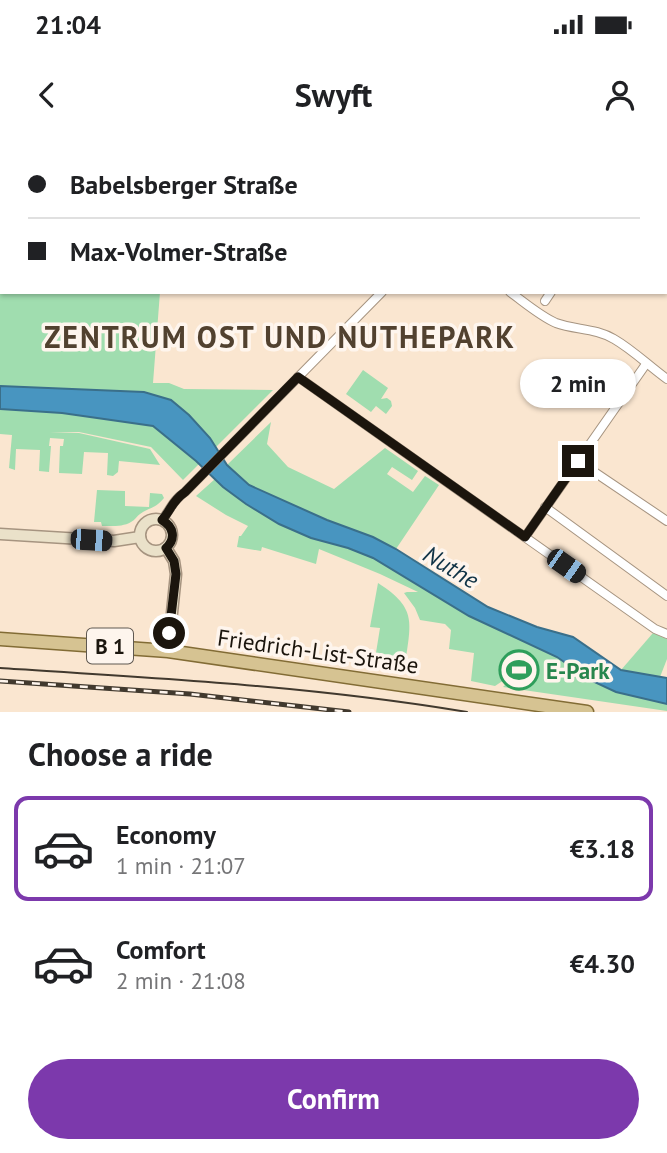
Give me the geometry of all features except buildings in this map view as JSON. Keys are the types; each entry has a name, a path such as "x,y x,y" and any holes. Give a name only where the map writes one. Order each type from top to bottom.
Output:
{"main road":[{"name":"Friedrich-List-Straße","path":"0,639 168,651 587,712"}],"street":[{"path":"162,520 172,503 380,294"},
{"path":"513,294 553,321 575,328 590,329 614,339 667,379"},
{"path":"545,301 550,294"},
{"path":"525,537 646,364"},
{"path":"298,377 655,629 667,634"},
{"path":"578,461 667,521"},
{"path":"545,508 667,596"},
{"path":"156,519 162,520 170,526 173,536 166,548 161,551 150,550 145,547 140,537 142,527 156,519"},
{"path":"0,534 114,541 140,537"},
{"path":"166,548 174,561 176,574 168,651"}],"green space":[{"path":"0,294 160,294 153,383 169,383 184,389 273,390 183,480 151,447 79,432 50,433 79,433 150,449 160,465 119,461 118,472 113,476 107,475 108,453 84,452 82,474 59,473 60,446 63,446 64,439 50,438 49,472 39,471 40,450 16,449 15,470 9,468 12,435 0,434"},
{"path":"363,370 388,388 381,399 387,398 391,401 392,406 386,414 376,406 371,412 346,394"},
{"path":"271,422 267,444 288,467 334,489 385,448 418,471 412,480 392,467 387,474 413,492 425,476 439,485 396,549 249,485 227,465"},
{"path":"215,479 246,504 279,524 311,538 373,558 469,616 557,657 590,680 616,692 667,704 667,711 503,687 507,678 495,686 471,681 474,653 449,649 451,630 445,624 420,620 404,593 418,592 319,549 316,564 262,547 261,551 237,547 239,536 248,526 196,496"},
{"path":"97,490 125,491 125,506 149,507 150,493 162,494 164,498 128,524 102,526 101,522 94,522"},
{"path":"378,583 400,601 409,619 409,639 402,671 374,665 380,628 370,627"},
{"path":"653,633 667,639 667,659 660,677 621,670"}],"water":[{"path":"0,386 144,392 171,400 189,415 210,438 227,465 249,485 327,520 373,537 488,607 537,627 573,637 621,670 667,678 667,704 616,692 590,680 557,657 469,616 373,558 311,538 279,524 223,487 153,426 62,413 0,409"}],"tram line":[{"path":"0,668 292,689 467,712"}],"railway":[{"path":"0,681 190,694 349,712"}],"place":[{"name":"E-Park","path":"519,670"}],"district":[{"name":"ZENTRUM OST UND NUTHEPARK","path":"280,336"}],"route":[{"path":"169,633 176,574 174,561 166,548 172,541 172,531 162,520 172,503 298,377 525,537 578,461"}],"water label":[{"name":"Nuthe","path":"451,567"}]}
